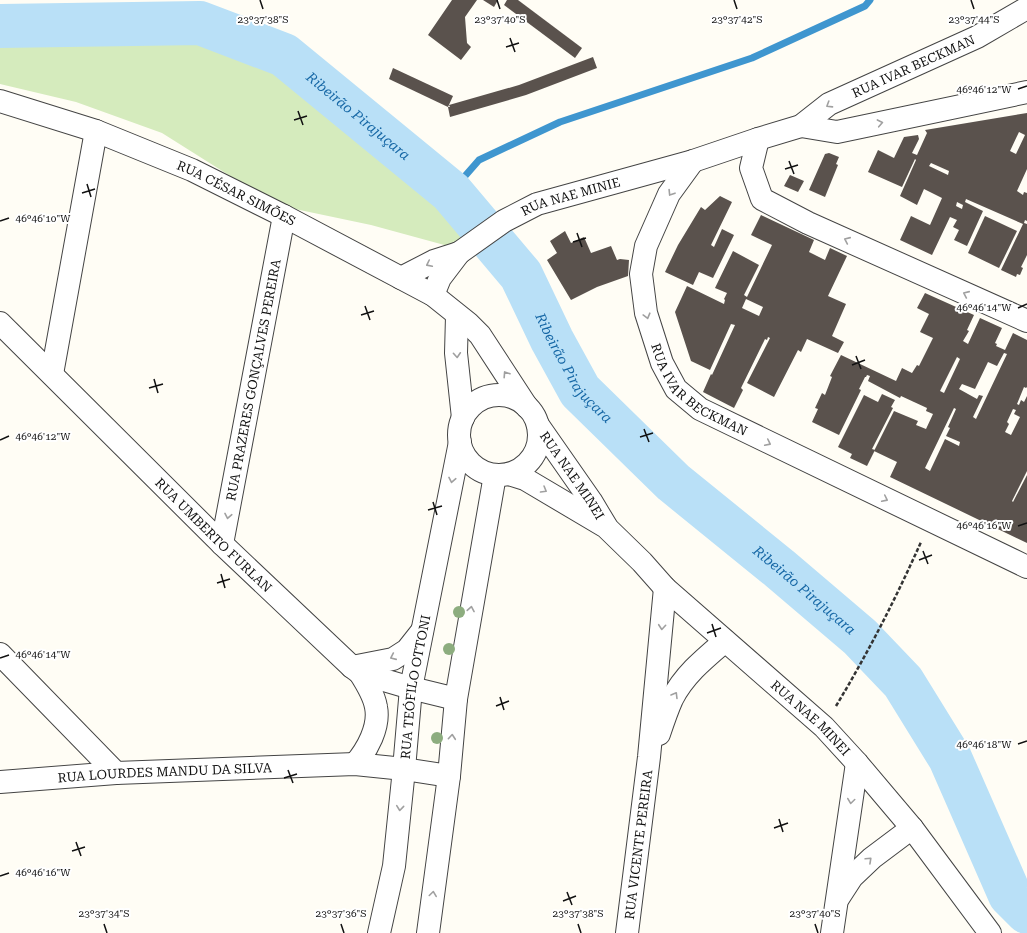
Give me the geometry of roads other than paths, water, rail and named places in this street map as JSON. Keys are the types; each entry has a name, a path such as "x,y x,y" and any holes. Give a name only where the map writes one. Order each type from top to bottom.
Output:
{"street":[{"name":"RUA IVAR BECKMAN","path":"1027,8 978,37 829,104 800,126 693,161 669,194 646,246 641,274 646,313 662,363 676,389 700,409 931,522 1027,567"},
{"name":"RUA IVAR BECKMAN","path":"800,126 837,132 1027,92"},
{"name":"RUA CÉSAR SIMÕES","path":"0,101 96,131 192,170 284,216 433,295 457,316 468,323 480,335 533,416"},
{"path":"52,374 96,131"},
{"path":"758,139 751,168 762,198 808,223 1027,321"},
{"name":"RUA NAE MINIE","path":"433,295 440,278 461,252 504,221 537,204 693,161"},
{"name":"RUA PRAZERES GONÇALVES PEREIRA","path":"222,544 284,216"},
{"name":"RUA NAE MINIE","path":"401,278 434,261 461,252"},
{"path":"457,316 456,353 464,418"},
{"name":"RUA UMBERTO FURLAN","path":"0,324 222,544 356,670 411,688 456,699"},
{"path":"492,395 505,395 517,399 533,416 539,438 537,450 530,461 521,469 502,475 482,471 472,464 464,454 460,442 460,429 470,407 480,400 492,395"},
{"name":"RUA NAE MINEI","path":"533,416 591,501 606,527"},
{"name":"RUA TEÓFILO OTTONI","path":"378,933 394,866 411,688 460,442"},
{"path":"428,933 449,776 456,699 502,475"},
{"name":"RUA NAE MINEI","path":"502,475 525,479 606,527 666,588 725,642 824,727 857,763 912,828 990,933"},
{"name":"RUA VICENTE PEREIRA","path":"628,933 649,757 666,588"},
{"path":"355,764 364,753 370,739 375,723 376,708 370,690 356,670 392,659 407,650 422,631"},
{"name":"RUA VICENTE PEREIRA","path":"649,757 673,698 684,681 702,660 725,642"},
{"path":"0,654 116,773"},
{"path":"832,933 857,763"},
{"name":"RUA LOURDES MANDU DA SILVA","path":"0,782 116,773 355,764 404,769 449,776"},
{"path":"836,901 852,877 867,862 912,828"}],"waterway":[{"path":"451,192 479,160 560,122 752,58 865,6 870,0"},
{"name":"Ribeirão Pirajuçara","path":"0,26 200,23 284,55 451,192 521,275 552,340 580,391 673,482 779,568 860,637 903,682 950,758 1010,895 1027,912"}]}
